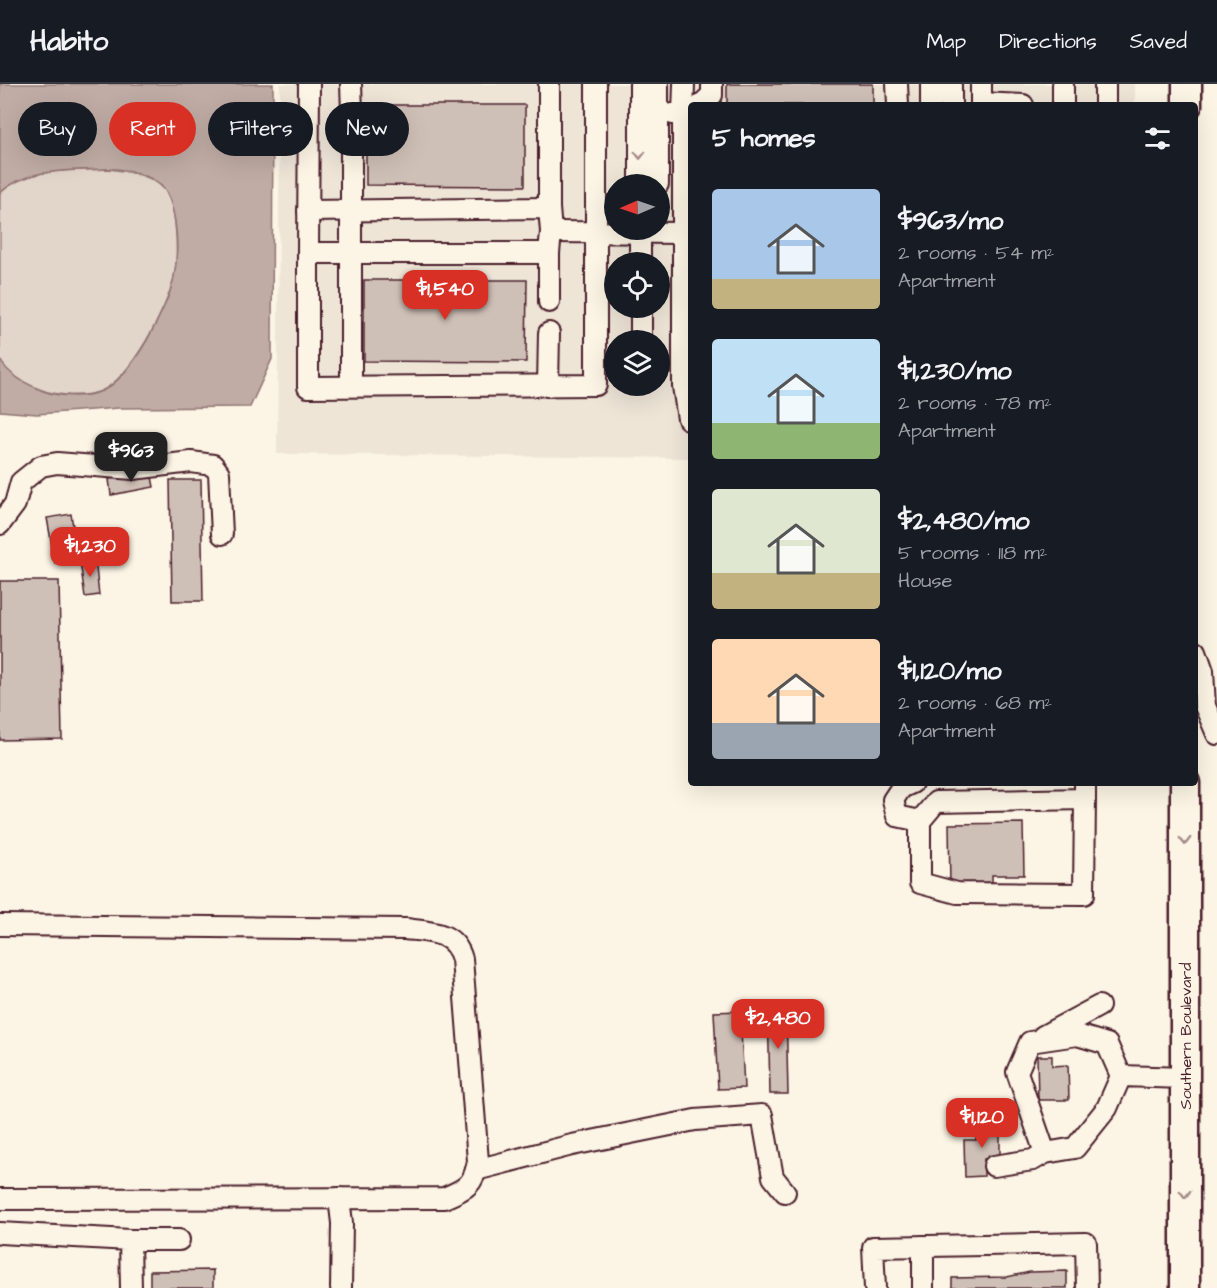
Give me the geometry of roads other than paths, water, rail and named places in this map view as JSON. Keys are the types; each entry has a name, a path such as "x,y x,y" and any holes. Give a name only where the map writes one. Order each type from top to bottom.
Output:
{"highway":[{"path":"1187,84 1187,102"},
{"name":"Southern Boulevard","path":"1185,786 1185,1288"}],"lane":[{"path":"309,84 308,387 596,385 596,84"},
{"path":"351,84 351,386"},
{"path":"549,84 551,232 549,302"},
{"path":"640,84 649,113 657,174"},
{"path":"641,174 649,113 658,84"},
{"path":"684,84 688,112 683,387 688,419"},
{"path":"704,102 712,94 712,84"},
{"path":"897,84 898,102"},
{"path":"931,84 931,102"},
{"path":"951,84 951,102"},
{"path":"1063,84 1063,102"},
{"path":"1105,84 1105,102"},
{"path":"981,97 1007,102"},
{"path":"649,113 688,112"},
{"path":"308,211 549,208"},
{"path":"551,232 604,233"},
{"path":"670,232 685,232"},
{"path":"308,253 549,253"},
{"path":"548,386 549,333"},
{"path":"0,524 15,504 21,482 41,466 57,464 133,469 191,462 213,465 219,473 222,534"},
{"path":"1198,657 1203,671 1205,706 1217,734"},
{"path":"905,786 901,788 893,800 897,816 920,821"},
{"path":"922,786 936,802"},
{"path":"1085,791 1084,894 957,893 920,883 920,821 936,802 1085,791"},
{"path":"0,925 405,929 447,937 458,946 462,959 476,1170 475,1176 463,1190 444,1198 0,1198"},
{"path":"1045,1153 1017,1072 1030,1042 1099,1006"},
{"path":"994,1166 1033,1161 1045,1153 1075,1148 1107,1108 1121,1076 1107,1044 1077,1035 1030,1042"},
{"path":"1121,1076 1185,1078"},
{"path":"476,1170 572,1144 695,1120 762,1115 773,1177 785,1192"},
{"path":"339,1198 342,1223 341,1288"},
{"path":"0,1233 130,1240 179,1240"},
{"path":"130,1240 131,1288"},
{"path":"875,1288 873,1247 1086,1243 1087,1288"},
{"path":"923,1246 923,1288"}]}
